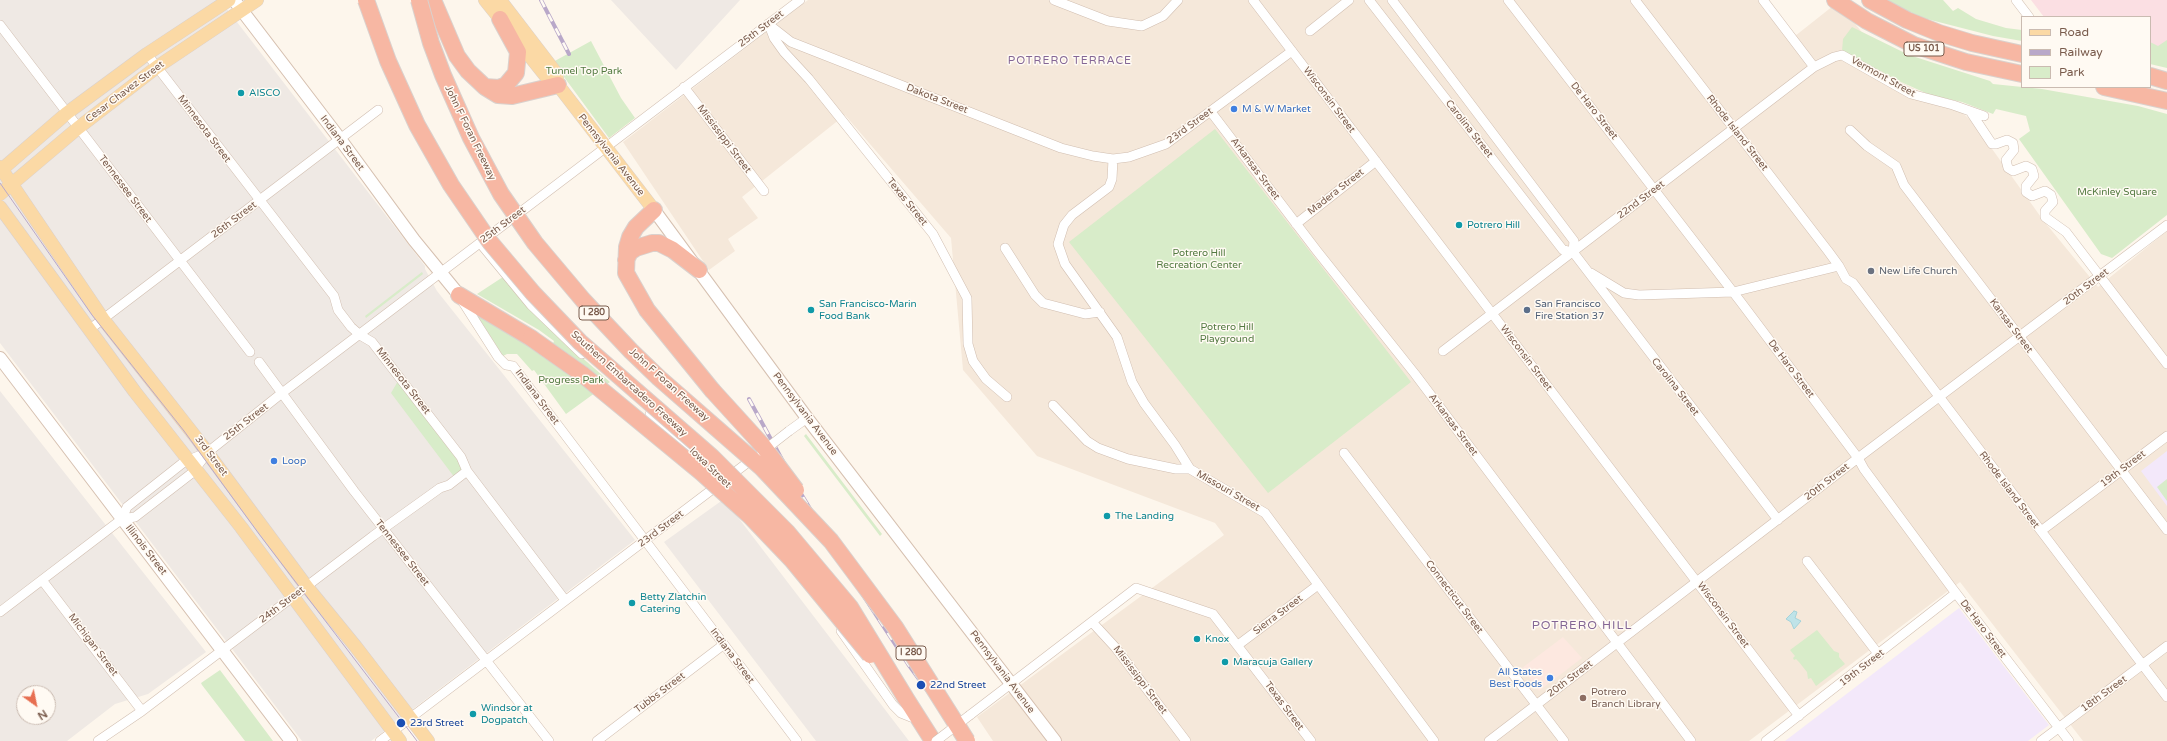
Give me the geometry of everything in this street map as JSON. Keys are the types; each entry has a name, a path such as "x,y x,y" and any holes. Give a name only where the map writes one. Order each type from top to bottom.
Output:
{"highway":[{"name":"Southern Embarcadero Freeway","path":"366,0 388,61 417,125 451,185 490,242 533,293 580,342 712,457 787,532 850,607 933,741"},
{"name":"John F Foran Freeway","path":"419,0 433,49 465,126 501,194 535,243 611,331 659,378 772,477 831,541 891,622 967,741"},
{"path":"433,0 456,56 483,86 498,95 512,96 558,85"},
{"name":"US 101","path":"1835,0 1872,24 1914,45 1966,62 2021,74"},
{"name":"US 101","path":"1870,0 1907,20 1939,33 1978,45 2021,54"},
{"path":"483,86 498,88 506,85 516,73 518,52 500,19"},
{"path":"2151,76 2167,81"},
{"path":"2108,88 2167,101"},
{"path":"654,210 636,228 630,237 626,260 626,273 629,282 647,310 688,362 763,446 852,568"},
{"path":"626,260 630,252 652,242 659,243 673,250 699,270"},
{"path":"459,295 532,338 582,374 701,472 750,516 792,560 905,698"}],"main road":[{"name":"Cesar Chavez Street","path":"1,169 67,113 147,54 229,0"},
{"name":"Cesar Chavez Street","path":"0,194 12,182 78,128 238,5 256,0"},
{"name":"Pennsylvania Avenue","path":"485,0 548,79 558,85 699,270 807,418 1055,741"},
{"name":"Pennsylvania Avenue","path":"500,0 556,73 558,85"},
{"name":"Indiana Street","path":"238,5 340,139 414,240 459,295"},
{"name":"3rd Street","path":"1,169 12,182 103,319 208,452 307,587 346,633 428,741"},
{"name":"3rd Street","path":"0,207 191,465 294,596 397,736"},
{"name":"Illinois Street","path":"0,358 291,741"}],"street":[{"name":"25th Street","path":"122,519 127,507 191,465 282,393 800,0"},
{"path":"1054,0 1108,21 1142,26 1163,16 1178,0"},
{"name":"Wisconsin Street","path":"1253,0 1799,716"},
{"path":"1310,31 1349,0"},
{"name":"Carolina Street","path":"1369,0 1563,250 1573,252"},
{"name":"Carolina Street","path":"1392,0 1574,241 1573,252 1584,269 1778,520"},
{"name":"De Haro Street","path":"1508,0 1733,292 1858,458 1864,469 1956,593 2069,741"},
{"name":"Rhode Island Street","path":"1635,0 1839,266 1846,269 1851,276 1852,283 2167,697"},
{"path":"1762,0 1814,67"},
{"path":"2016,0 2028,16"},
{"name":"Dakota Street","path":"768,24 791,42 1040,140 1076,153 1113,159"},
{"name":"Texas Street","path":"768,24 774,38 784,52 809,79 933,234 967,298 968,344 973,361 986,379 1007,397"},
{"name":"Tennessee Street","path":"0,25 250,352"},
{"name":"23rd Street","path":"1113,159 1136,155 1166,144 1292,51"},
{"name":"Minnesota Street","path":"147,54 334,296 338,310 360,335 372,342 461,457 467,471 565,600"},
{"name":"22nd Street","path":"1444,351 1814,67 1834,57 1842,55"},
{"name":"Vermont Street","path":"1842,55 1911,94 1984,116"},
{"name":"Mississippi Street","path":"684,87 764,191"},
{"name":"26th Street","path":"90,329 378,110"},
{"path":"1970,111 1992,144 2007,140 2013,143 2014,150 2006,160 2009,169 2015,171 2028,166 2034,170 2034,176 2026,188 2027,193 2034,196 2045,191 2051,195 2053,202 2044,212 2046,219 2066,232 2167,364"},
{"name":"Arkansas Street","path":"1211,112 1296,224 1415,374 1691,741"},
{"name":"Kansas Street","path":"1850,130 1867,146 1896,166 1904,185 2167,530"},
{"name":"Missouri Street","path":"1113,159 1112,178 1109,187 1072,215 1064,225 1058,244 1060,254 1065,264 1117,337 1132,382 1144,403 1175,445 1190,469 1265,513 1434,741"},
{"name":"Madera Street","path":"1296,224 1376,161"},
{"name":"20th Street","path":"1489,741 1858,458 2167,225"},
{"name":"Iowa Street","path":"480,243 531,305 563,338 725,480 781,548 794,572 840,631 893,705 901,713 911,717 930,741"},
{"path":"1005,248 1013,258 1035,295 1043,303 1086,314 1100,312"},
{"path":"1584,269 1624,293 1639,295 1733,292 1839,266"},
{"name":"Indiana Street","path":"459,295 498,358 506,365 513,366 797,741"},
{"name":"Tennessee Street","path":"259,362 383,529 549,741"},
{"path":"1053,405 1087,441 1098,448 1128,458 1176,468 1190,469"},
{"name":"23rd Street","path":"380,741 397,736 411,718 807,418"},
{"name":"19th Street","path":"2041,531 2167,436"},
{"name":"Connecticut Street","path":"1344,453 1564,741"},
{"name":"25th Street","path":"0,612 122,519 135,517 191,465"},
{"name":"24th Street","path":"98,741 142,711 383,529 440,488 449,485 467,471"},
{"path":"1807,561 1879,655"},
{"name":"Michigan Street","path":"42,580 142,711"},
{"name":"Sierra Street","path":"1238,645 1318,585"},
{"name":"Texas Street","path":"1092,622 1136,588 1213,614 1311,741"},
{"name":"19th Street","path":"1766,741 1879,655 1956,593"},
{"path":"936,741 1092,622"},
{"name":"Mississippi Street","path":"1092,622 1115,647 1186,741"},
{"name":"Tubbs Street","path":"598,741 723,645"},
{"name":"18th Street","path":"2041,741 2167,646"}],"shaded area":[{"path":"0,0 220,0 425,266 425,269 437,291 635,540 371,741 302,741 0,343"},
{"path":"611,0 740,0 676,70"},
{"path":"808,0 1760,0 1790,40 1838,2 1901,82 1961,112 1972,121 2043,220 2098,287 2167,231 2167,741 2083,741 1960,582 1749,741 993,741 977,717 1224,535 1215,523 1037,456 963,370 951,238 845,115 742,197 758,218 728,239 735,251 709,270 623,142"},
{"path":"2031,0 2167,0 2167,59 2151,55 2151,16 2043,16"},
{"path":"0,391 206,652 148,694 115,704 67,741 0,741"},
{"path":"2167,451 2167,506 2141,471"},
{"path":"724,499 909,741 816,741 664,542"},
{"path":"1959,608 2049,725 2028,741 1785,741"},
{"path":"1563,637 1582,658 1539,691 1522,668"}],"green space":[{"path":"1885,0 1943,0 1953,11 1958,8 1976,19 2006,28 2021,30 2021,41 1993,36 1923,18"},
{"name":"McKinley Square","path":"1852,27 1909,55 1990,81 1993,84 2042,89 2138,106 2167,114 2167,215 2112,258 2101,254 2019,139 2030,131 2026,116 1996,109 1993,114 1962,102 1930,95 1901,82 1842,51 1843,39"},
{"path":"2167,40 2167,68 2151,64 2151,42 2158,46"},
{"name":"Tunnel Top Park","path":"591,41 621,98 635,118 609,138 553,62"},
{"name":"Potrero Hill Recreation Center","path":"1215,129 1411,382 1268,493 1069,242"},
{"path":"422,272 423,274 366,318 365,316"},
{"name":"Progress Park","path":"506,275 563,341 610,382 566,414 534,370 532,371 517,354 507,354 503,356 478,317 480,316 549,354 554,341 539,330 477,294"},
{"path":"398,381 460,459 462,466 460,475 455,478 391,393"},
{"path":"806,434 882,534 880,536 804,436"},
{"path":"2167,479 2167,501 2157,487"},
{"path":"1817,630 1834,651 1839,653 1839,657 1845,664 1816,686 1811,678 1808,679 1807,672 1799,662 1796,659 1794,660 1793,658 1795,656 1790,650"},
{"path":"220,670 273,741 245,741 202,685 201,683"}],"water":[{"path":"1794,611 1797,612 1795,618 1801,621 1794,629 1791,622 1786,619"}],"tram line":[{"path":"0,183 92,315 184,431 259,534 417,741"}],"railway":[{"path":"541,0 569,54"},
{"path":"749,399 797,487 848,572 908,664 964,741"}],"place":[{"name":"AISCO","path":"241,93"},
{"name":"M & W Market","path":"1234,109"},
{"name":"Potrero Hill","path":"1459,225"},
{"name":"New Life Church","path":"1871,271"},
{"name":"San Francisco-Marin Food Bank","path":"811,310"},
{"name":"San Francisco Fire Station 37","path":"1527,310"},
{"name":"Loop","path":"274,461"},
{"name":"The Landing","path":"1107,516"},
{"name":"Betty Zlatchin Catering","path":"632,603"},
{"name":"Knox","path":"1197,639"},
{"name":"Maracuja Gallery","path":"1225,662"},
{"name":"All States Best Foods","path":"1550,678"},
{"name":"22nd Street","path":"921,685"},
{"name":"Potrero Branch Library","path":"1583,698"},
{"name":"Windsor at Dogpatch","path":"473,714"},
{"name":"23rd Street","path":"401,723"}],"district":[{"name":"POTRERO TERRACE","path":"1070,61"},
{"name":"POTRERO HILL","path":"1582,626"}],"park label":[{"name":"Potrero Hill Playground","path":"1227,332"}]}
